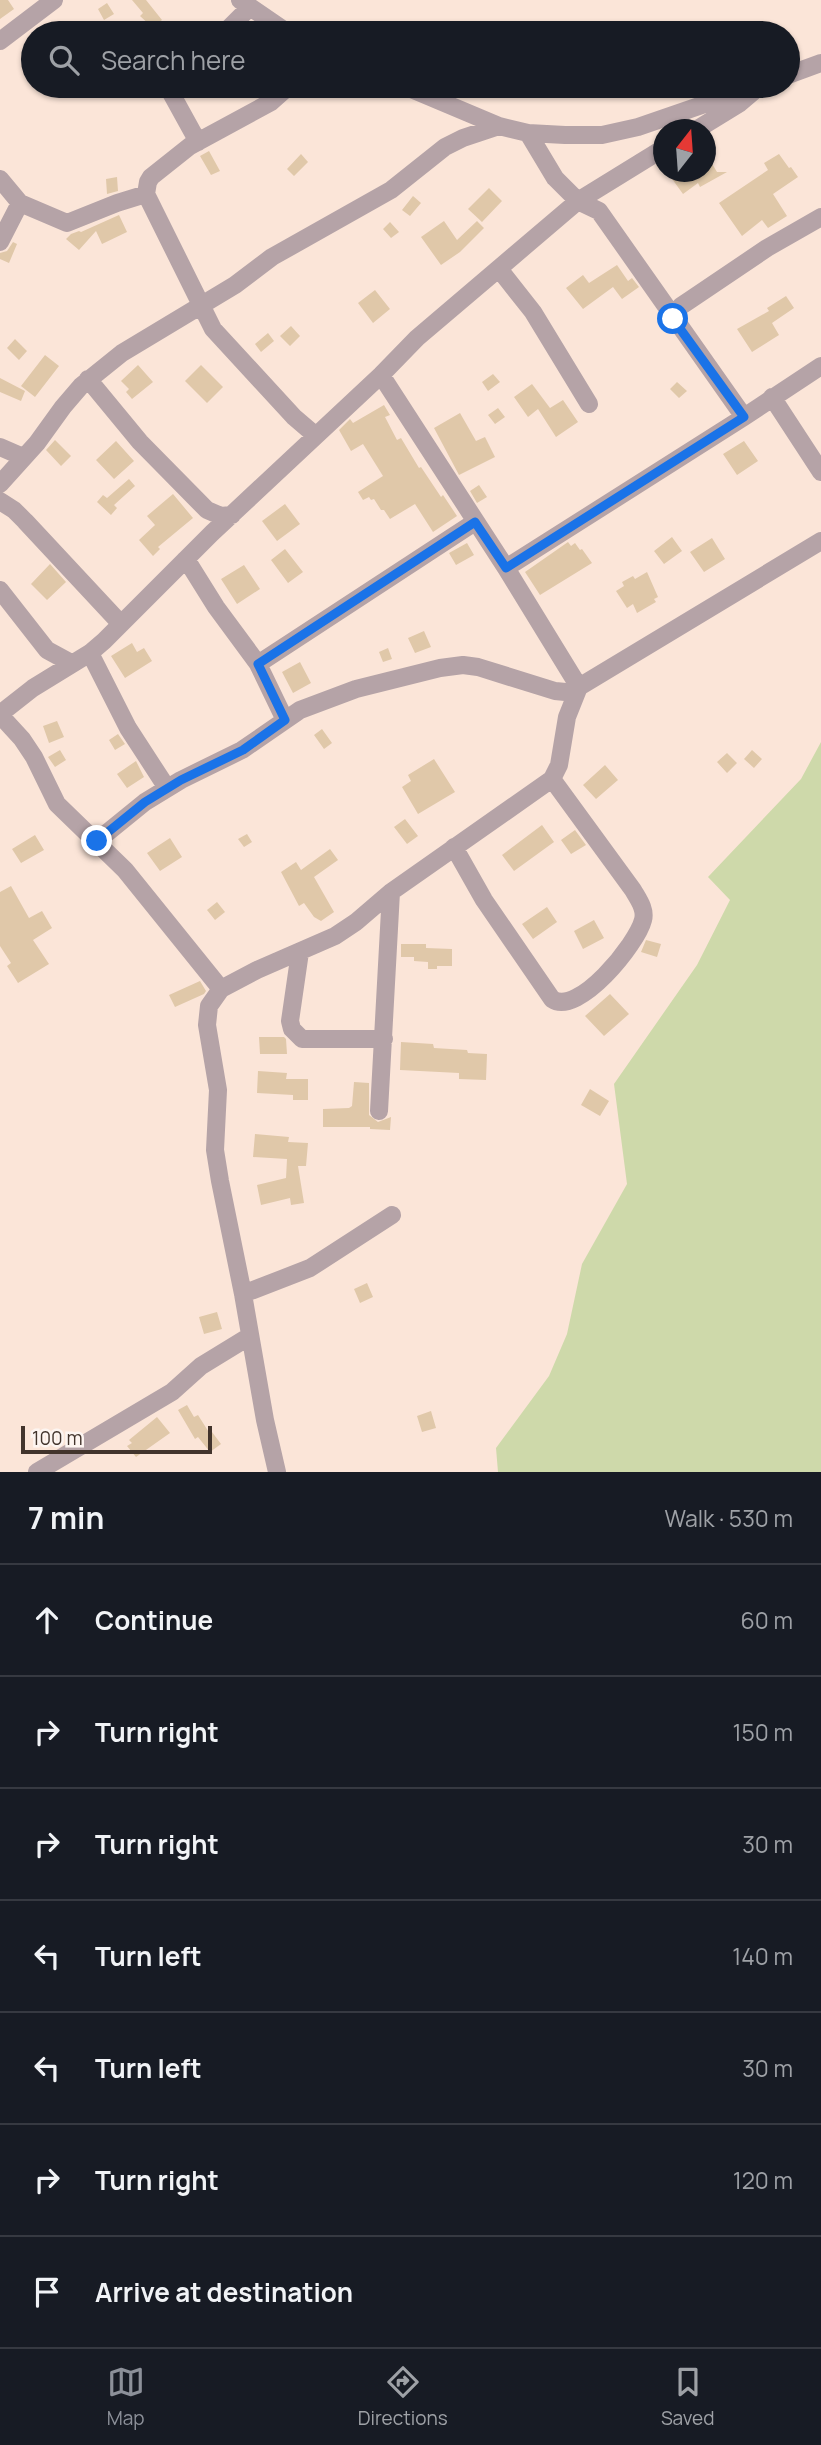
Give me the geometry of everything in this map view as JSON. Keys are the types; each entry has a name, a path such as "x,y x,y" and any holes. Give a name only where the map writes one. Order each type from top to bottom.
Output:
{"street":[{"path":"26,21 54,0"},
{"path":"233,21 245,4 270,21"},
{"path":"0,41 21,25"},
{"path":"800,71 821,63"},
{"path":"173,98 198,142"},
{"path":"276,98 198,142 151,177 146,194 213,329 294,418 315,435"},
{"path":"432,98 499,126 528,133 602,135 638,127 722,98"},
{"path":"714,119 747,98"},
{"path":"0,484 88,379 122,353 235,285 272,257 391,190 446,147 463,138 499,126"},
{"path":"528,133 555,178 578,201 599,211 744,417"},
{"path":"221,989 125,870 57,804 34,757 0,714 33,688 90,653 417,338 578,201 653,154"},
{"path":"0,179 20,203 71,223 101,209 146,194"},
{"path":"0,242 20,203"},
{"path":"673,319 681,306 768,248 821,217"},
{"path":"499,269 533,312 589,404"},
{"path":"506,568 821,366"},
{"path":"381,375 506,568 578,690"},
{"path":"88,379 140,442 207,510 221,516 232,515"},
{"path":"772,397 821,472"},
{"path":"0,447 23,457"},
{"path":"0,501 20,515 121,624"},
{"path":"258,664 475,522"},
{"path":"97,841 145,802 167,788 243,750 300,710 356,689 439,668 463,665 478,667 555,691 578,690 821,541"},
{"path":"186,559 216,607 258,664 285,720"},
{"path":"0,590 47,650 71,663"},
{"path":"90,653 128,728 167,788"},
{"path":"277,1472 215,1150 218,1090 206,1014 221,989 335,936 391,892 552,779 559,765 567,716 578,690"},
{"path":"454,848 484,900 552,999 558,1003 566,1003 583,993 609,973 627,949 644,920 643,909 633,890 552,779"},
{"path":"379,1111 391,892"},
{"path":"300,952 290,1021 296,1035 302,1039 384,1040"},
{"path":"243,1294 310,1268 392,1215"},
{"path":"37,1472 172,1392 201,1366 250,1335"}],"green space":[{"path":"821,742 821,1472 498,1472 496,1448 549,1376 567,1334 582,1264 627,1184 614,1084 697,965 730,900 708,877 801,779"}],"building":[{"path":"0,0 8,0 14,9 0,19"},
{"path":"132,0 146,0 162,20 145,21 140,16 143,13"},
{"path":"107,3 114,14 104,20 98,9"},
{"path":"209,151 220,171 211,175 200,156"},
{"path":"301,154 308,162 294,176 287,169"},
{"path":"779,154 798,177 773,194 787,216 768,228 762,220 742,236 719,203 768,170 764,163"},
{"path":"716,170 727,172 716,178"},
{"path":"117,177 118,191 107,194 106,179"},
{"path":"674,182 709,182 700,187 698,183 683,194"},
{"path":"489,188 502,201 482,222 468,209"},
{"path":"413,196 421,203 410,216 402,210"},
{"path":"119,215 127,232 102,244 96,231 79,250 66,239 71,234"},
{"path":"444,221 457,240 477,221 484,228 460,252 441,265 421,237"},
{"path":"390,222 399,232 391,238 383,229"},
{"path":"13,242 17,244 9,263 0,259 0,253 7,251"},
{"path":"617,265 628,281 632,278 639,287 622,299 613,287 583,309 566,288 583,275 589,283"},
{"path":"375,290 390,309 373,323 358,303"},
{"path":"786,296 794,308 772,323 779,335 752,352 737,329 769,311 767,308"},
{"path":"291,326 300,336 290,346 280,336"},
{"path":"268,333 274,341 261,352 255,344"},
{"path":"15,339 27,351 19,360 7,348"},
{"path":"45,355 59,366 35,397 21,386"},
{"path":"138,365 153,382 132,399 126,392 129,389 121,381"},
{"path":"201,365 223,387 207,403 185,381"},
{"path":"493,374 500,382 488,391 482,382"},
{"path":"0,378 25,391 21,401 0,392"},
{"path":"677,382 687,391 679,398 670,389"},
{"path":"532,384 550,408 563,400 578,422 556,437 538,409 528,417 514,397"},
{"path":"384,405 390,415 385,417 397,440 401,438 419,468 421,467 457,516 433,532 415,504 390,519 374,499 369,497 363,500 358,492 383,476 363,444 351,451 339,430 350,419 353,423"},
{"path":"498,408 505,417 495,424 488,415"},
{"path":"460,413 476,441 485,437 495,457 459,475 434,428"},
{"path":"55,440 71,456 61,466 46,450"},
{"path":"116,441 134,461 114,479 96,460"},
{"path":"744,441 758,461 737,475 723,454"},
{"path":"129,479 135,486 114,505 117,508 111,515 97,502 103,495 107,498"},
{"path":"479,485 487,497 477,503 470,491"},
{"path":"173,494 193,518 158,547 160,549 153,556 139,540 155,525 147,516"},
{"path":"285,504 300,524 277,541 262,521"},
{"path":"672,537 682,551 664,564 654,551"},
{"path":"712,538 725,559 704,572 690,552"},
{"path":"568,542 571,546 575,543 582,549 592,563 540,595 525,572"},
{"path":"467,543 474,555 456,565 449,553"},
{"path":"285,549 303,572 288,583 271,560"},
{"path":"50,564 66,582 47,600 31,584"},
{"path":"244,565 260,589 237,604 221,579"},
{"path":"647,572 658,597 654,599 656,602 637,613 633,604 627,608 616,591 624,586 622,582"},
{"path":"424,631 431,647 415,653 408,638"},
{"path":"132,643 137,652 144,648 152,661 125,678 111,656"},
{"path":"388,648 392,659 383,662 379,652"},
{"path":"300,662 311,683 293,693 282,672"},
{"path":"57,721 64,737 49,743 43,726"},
{"path":"322,729 332,743 324,749 314,735"},
{"path":"118,734 125,744 115,750 109,740"},
{"path":"60,750 66,760 55,767 48,757"},
{"path":"752,750 762,759 754,768 744,759"},
{"path":"727,753 737,763 727,773 717,762"},
{"path":"434,759 455,792 418,814 402,787 411,781 408,775"},
{"path":"136,761 144,777 127,788 117,774"},
{"path":"605,765 618,780 596,799 583,785"},
{"path":"405,819 418,836 407,844 394,827"},
{"path":"542,825 554,842 514,871 502,855"},
{"path":"575,830 586,845 571,854 561,840"},
{"path":"247,834 252,842 244,847 238,839"},
{"path":"35,835 44,850 21,863 12,849"},
{"path":"170,838 182,857 160,871 147,853"},
{"path":"330,849 338,860 314,877 334,912 321,921 314,917 304,903 299,906 281,872 296,862 301,870"},
{"path":"11,886 29,918 42,911 52,928 33,940 49,964 18,983 7,966 11,963 0,946 0,892"},
{"path":"217,902 225,912 215,920 207,910"},
{"path":"547,907 557,922 533,939 522,924"},
{"path":"594,920 604,938 583,949 574,931"},
{"path":"646,940 661,944 657,957 641,952"},
{"path":"401,944 426,944 426,948 452,949 452,966 428,969 428,962 414,961 414,957 401,957"},
{"path":"200,981 206,991 204,994 175,1007 169,995"},
{"path":"610,994 629,1014 604,1036 585,1016"},
{"path":"259,1037 284,1037 287,1054 260,1054"},
{"path":"401,1042 433,1044 434,1048 487,1054 486,1080 459,1079 459,1073 400,1070"},
{"path":"258,1071 287,1073 286,1079 308,1079 308,1100 293,1100 293,1095 257,1093"},
{"path":"354,1082 369,1083 369,1115 378,1122 391,1117 390,1130 370,1127 323,1127 323,1109 352,1106"},
{"path":"590,1089 609,1101 600,1116 581,1105"},
{"path":"255,1134 289,1137 288,1142 308,1143 306,1166 298,1166 304,1203 291,1205 290,1198 261,1205 257,1185 286,1178 287,1159 253,1157"},
{"path":"367,1283 373,1297 360,1303 354,1289"},
{"path":"217,1312 222,1329 204,1334 199,1317"},
{"path":"187,1405 194,1417 198,1415 210,1434 212,1432 221,1444 210,1452 198,1437 195,1439 178,1410"},
{"path":"431,1411 436,1428 422,1432 417,1416"},
{"path":"157,1417 170,1433 136,1457 127,1446 132,1443 129,1440"}],"route":[{"path":"97,841 145,802 181,780 243,750 285,720 258,664 475,522 506,568 744,417 673,319"}]}
